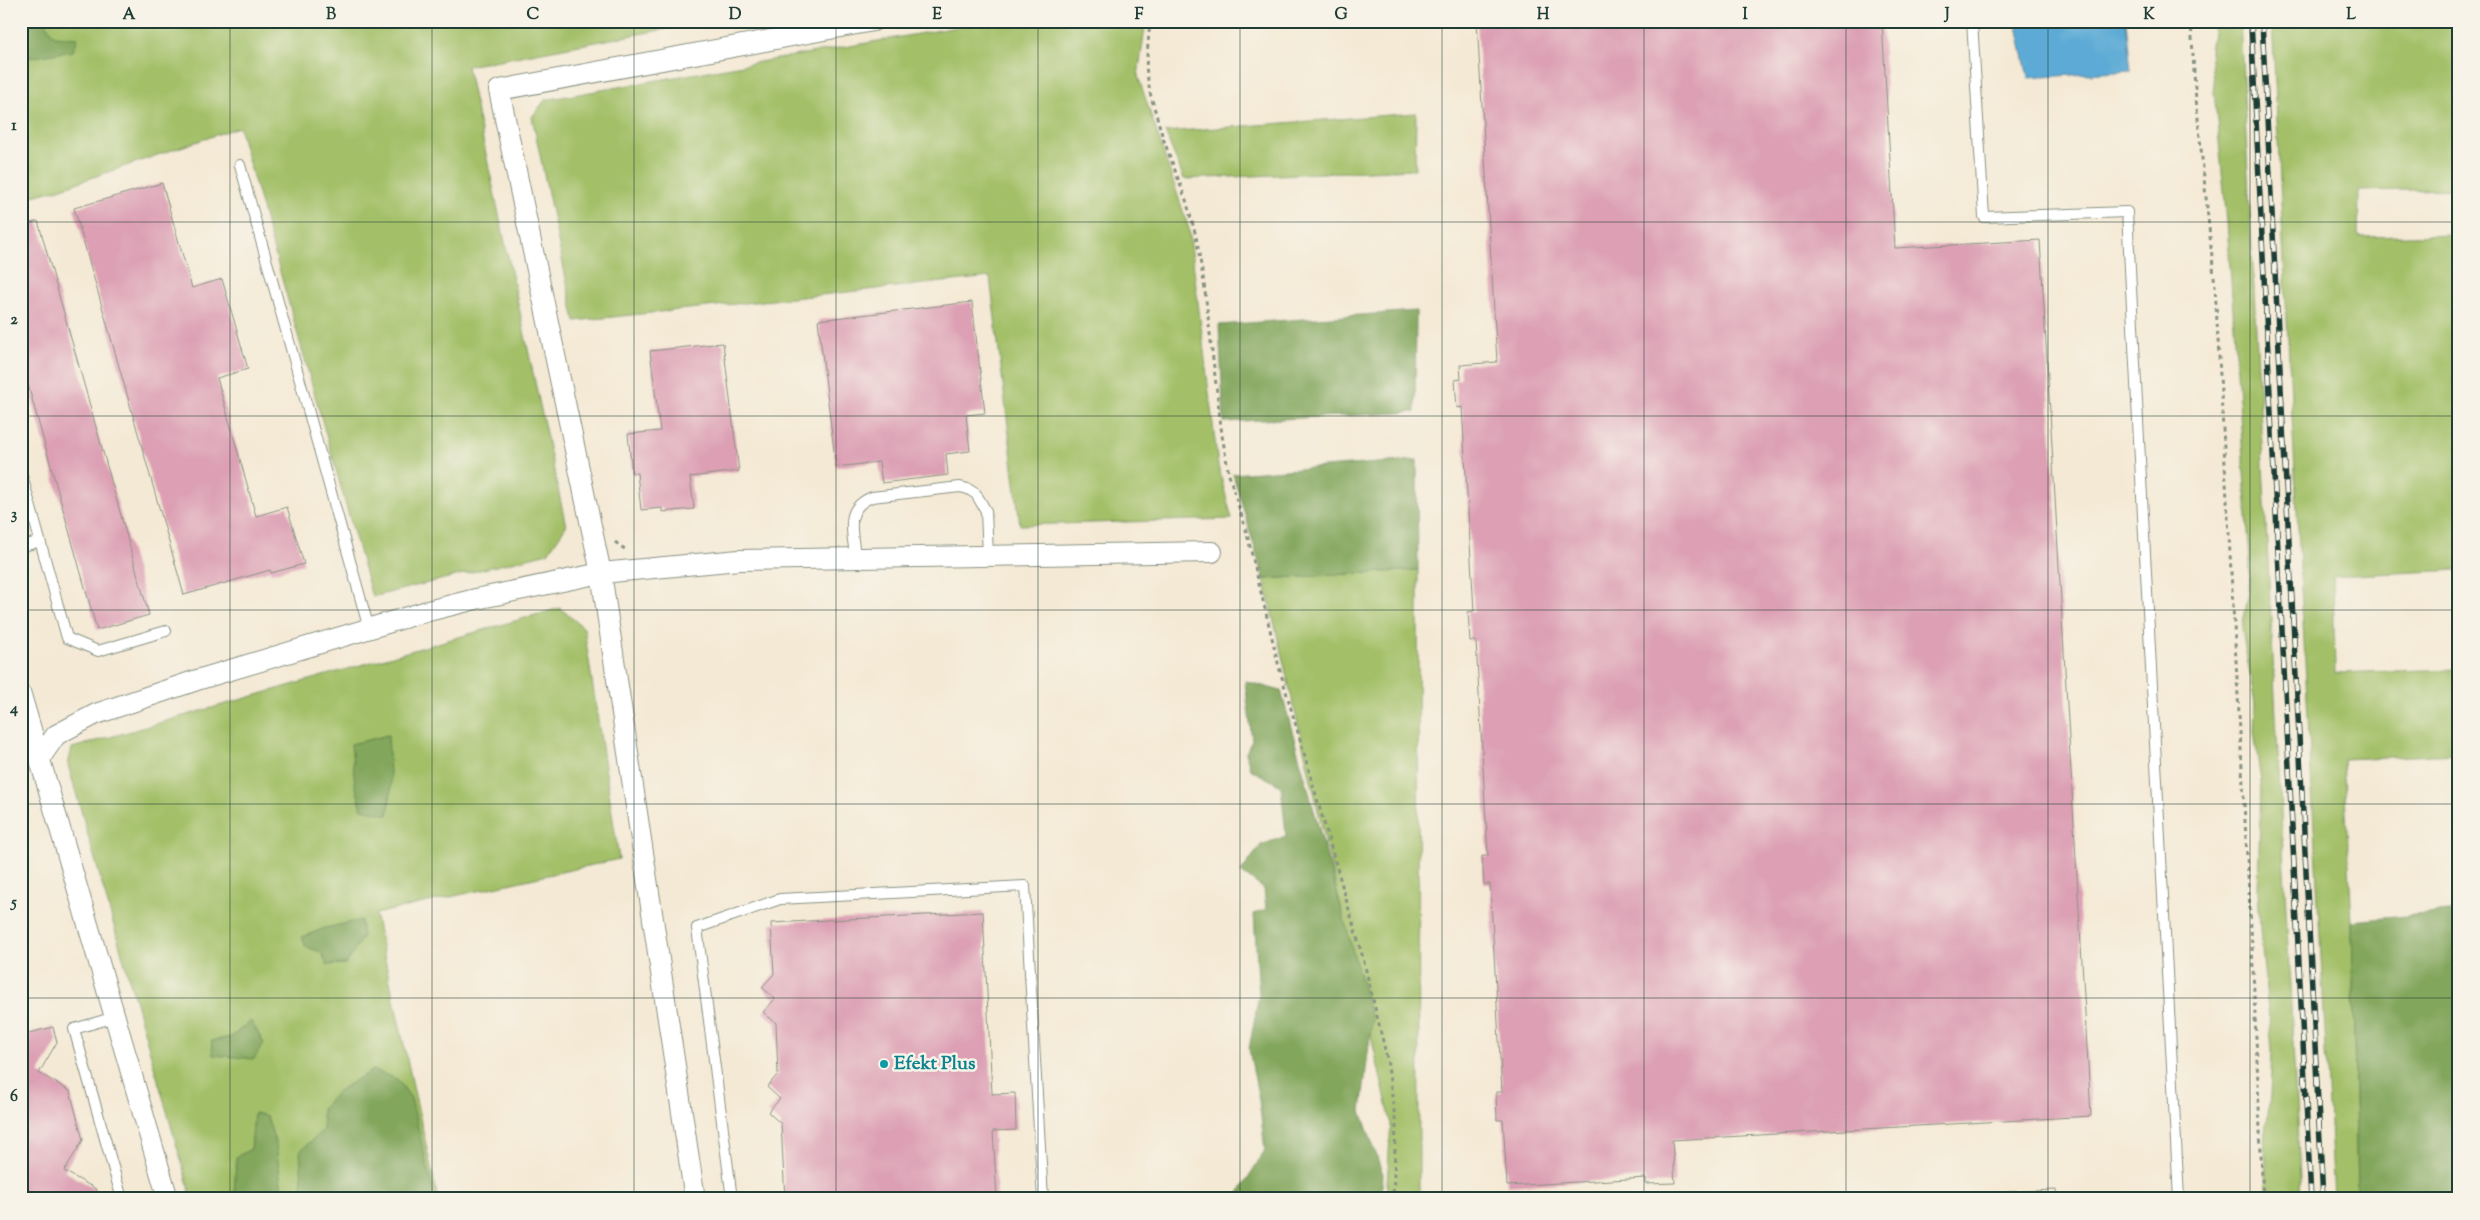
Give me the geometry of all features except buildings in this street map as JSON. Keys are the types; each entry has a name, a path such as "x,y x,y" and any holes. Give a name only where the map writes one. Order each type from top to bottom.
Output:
{"street":[{"path":"695,1199 601,573 499,90 873,21"},
{"path":"40,758 56,735 96,714 197,680 476,599 601,573 739,560 1212,552"},
{"path":"21,695 168,1199"}],"lane":[{"path":"1972,21 1984,217 2127,212 2179,1199"},
{"path":"240,165 369,629"},
{"path":"21,472 67,638 98,651 166,631"},
{"path":"855,557 852,515 856,507 863,501 872,497 960,487 976,494 986,511 988,555"},
{"path":"21,547 40,542"},
{"path":"732,1199 697,928 780,899 1026,886 1043,1199"},
{"path":"115,1017 74,1029 122,1199"}],"path":[{"path":"1150,21 1146,68 1150,93 1163,138 1186,200 1196,236 1229,475 1246,530 1278,667 1363,958 1387,1058 1396,1126 1393,1199"},
{"path":"2191,21 2196,98 2215,286 2252,936 2263,1199"},
{"path":"2415,21 2459,27"}],"green space":[{"path":"21,21 709,21 467,66 566,526 548,553 372,597 239,127 56,190 21,199"},
{"path":"21,21 48,21 46,24 54,36 78,38 73,51 21,59"},
{"path":"991,21 1146,21 1138,76 1189,229 1218,466 1232,519 1020,525 990,277 575,321 532,117 545,100"},
{"path":"2215,21 2240,21 2301,1199 2268,1199 2264,1150 2270,1096 2272,1049 2260,930 2258,889 2261,782 2254,732 2255,704 2242,629 2249,591 2250,561 2227,222 2210,50"},
{"path":"2272,21 2459,21 2459,189 2359,191 2358,237 2459,235 2459,570 2333,576 2335,673 2459,669 2459,754 2343,759 2352,921 2357,1199 2334,1199"},
{"path":"1416,113 1415,169 1184,179 1165,132"},
{"path":"1416,311 1415,412 1224,422 1219,325"},
{"path":"1417,460 1418,570 1264,579 1233,474"},
{"path":"1418,570 1419,1199 1386,1199 1391,1122 1264,579"},
{"path":"560,608 584,628 619,859 375,914 438,1199 192,1199 68,765 72,748"},
{"path":"1245,681 1281,691 1372,1020 1361,1111 1383,1174 1381,1199 1238,1199 1239,1193 1265,1150 1259,1100 1249,1049 1259,995 1254,914 1266,909 1264,889 1241,872 1261,845 1286,836 1281,786 1250,769 1246,753 1252,740"},
{"path":"388,735 391,790 388,815 362,809 355,784 351,744"},
{"path":"2459,911 2459,1199 2357,1199 2352,921"},
{"path":"361,920 363,936 346,964 327,965 321,952 306,947 302,937 325,928"},
{"path":"251,1021 264,1043 254,1059 213,1055 211,1041 231,1037"},
{"path":"373,1070 397,1079 411,1098 435,1199 303,1199 300,1151 323,1130 322,1109 338,1091"},
{"path":"254,1113 267,1116 276,1145 283,1199 234,1199 236,1157 251,1149"}],"water":[{"path":"2016,21 2126,21 2131,71 2028,78"}],"railway":[{"path":"2251,21 2311,1199"},
{"path":"2262,21 2323,1199"}],"place":[{"name":"Efekt Plus","path":"884,1064"}]}
